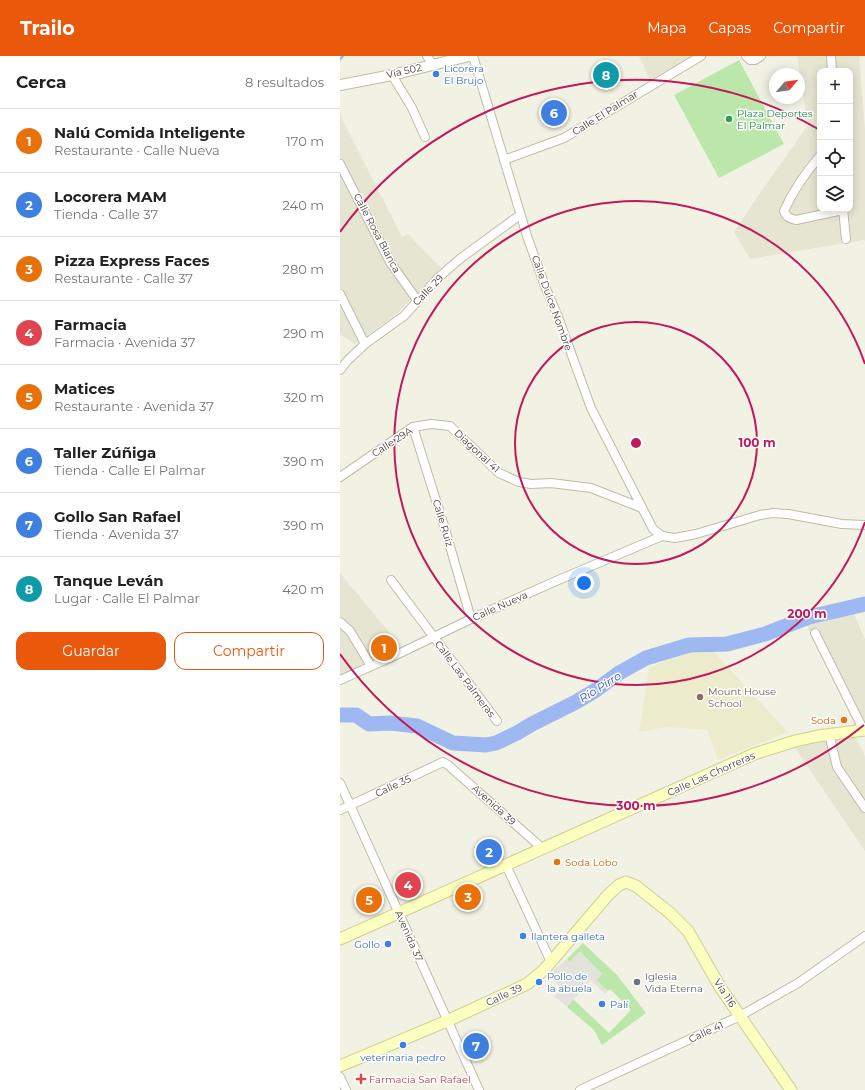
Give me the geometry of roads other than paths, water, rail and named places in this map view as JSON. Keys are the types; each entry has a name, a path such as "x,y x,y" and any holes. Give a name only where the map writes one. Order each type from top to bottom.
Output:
{"main road":[{"name":"Calle Las Chorreras","path":"340,939 399,914 542,848 754,754 795,741 829,734 864,730"},
{"name":"Calle 39","path":"340,1066 447,1021 527,984 541,973 608,895 619,885 626,882 636,886"},
{"name":"Vía 116","path":"636,886 670,913 688,931 720,987 791,1090"}],"street":[{"name":"Vía 502","path":"340,85 392,75 430,60 469,56"},
{"name":"Calle Dulce Nombre","path":"473,56 520,215 591,408 653,529 662,536"},
{"name":"Calle El Palmar","path":"504,160 564,138 701,56"},
{"path":"746,56 750,60 755,60 761,56"},
{"path":"831,56 832,68"},
{"path":"392,75 412,108 425,137"},
{"path":"817,159 788,201 784,211 786,216 796,220 834,212"},
{"name":"Calle Rosa Blanca","path":"340,164 390,262 417,300"},
{"path":"843,212 846,239"},
{"name":"Calle 29","path":"340,370 365,344 404,316 439,277 461,258 520,215"},
{"path":"340,294 365,344"},
{"name":"Calle 29A","path":"340,477 413,427 431,424 450,426"},
{"name":"Diagonal 41","path":"450,426 498,472 512,479 531,484 551,483 591,488 642,508"},
{"name":"Calle Ruíz","path":"413,427 471,619"},
{"path":"662,536 675,538 696,534 760,514 773,513 788,514 842,524 865,525"},
{"name":"Calle Nueva","path":"340,680 471,619 662,536"},
{"name":"Calle Las Palmeras","path":"391,580 497,721"},
{"path":"340,622 350,631 371,666"},
{"path":"815,633 864,730"},
{"path":"829,734 836,767 865,808"},
{"name":"Calle 35","path":"340,810 442,763 445,763"},
{"name":"Avenida 39","path":"445,763 542,848"},
{"name":"Avenida 37","path":"340,783 478,1090"},
{"path":"506,865 551,962"},
{"name":"Calle 41","path":"580,1090 740,1016 798,983 865,936"},
{"path":"340,1077 346,1090"}],"waterway":[{"path":"340,59 343,56"},
{"name":"Río Pirro","path":"340,715 356,715 369,724 390,723 417,726 453,743 486,745 496,743 576,702 596,690 619,673 646,658 689,645 727,644 765,634 809,617 865,604"}],"place":[{"name":"Licorera El Brujo","path":"436,74"},
{"name":"Tanque Leván","path":"606,75"},
{"name":"Taller Zúñiga","path":"554,113"},
{"name":"Plaza Deportes El Palmar","path":"729,119"},
{"name":"Nalú Comida Inteligente","path":"384,648"},
{"name":"Mount House School","path":"700,697"},
{"name":"Soda","path":"844,720"},
{"name":"Locorera MAM","path":"489,852"},
{"name":"Soda Lobo","path":"557,862"},
{"name":"Farmacia","path":"408,885"},
{"name":"Pizza Express Faces","path":"468,897"},
{"name":"Matices","path":"369,900"},
{"name":"llantera galleta","path":"523,936"},
{"name":"Gollo","path":"388,944"},
{"name":"Pollo de la abuela","path":"539,982"},
{"name":"Iglesia Vida Eterna","path":"637,982"},
{"name":"Palí","path":"602,1004"},
{"name":"veterinaria pedro","path":"403,1045"},
{"name":"Gollo San Rafael","path":"476,1046"},
{"name":"Farmacia San Rafael","path":"361,1079"}]}
